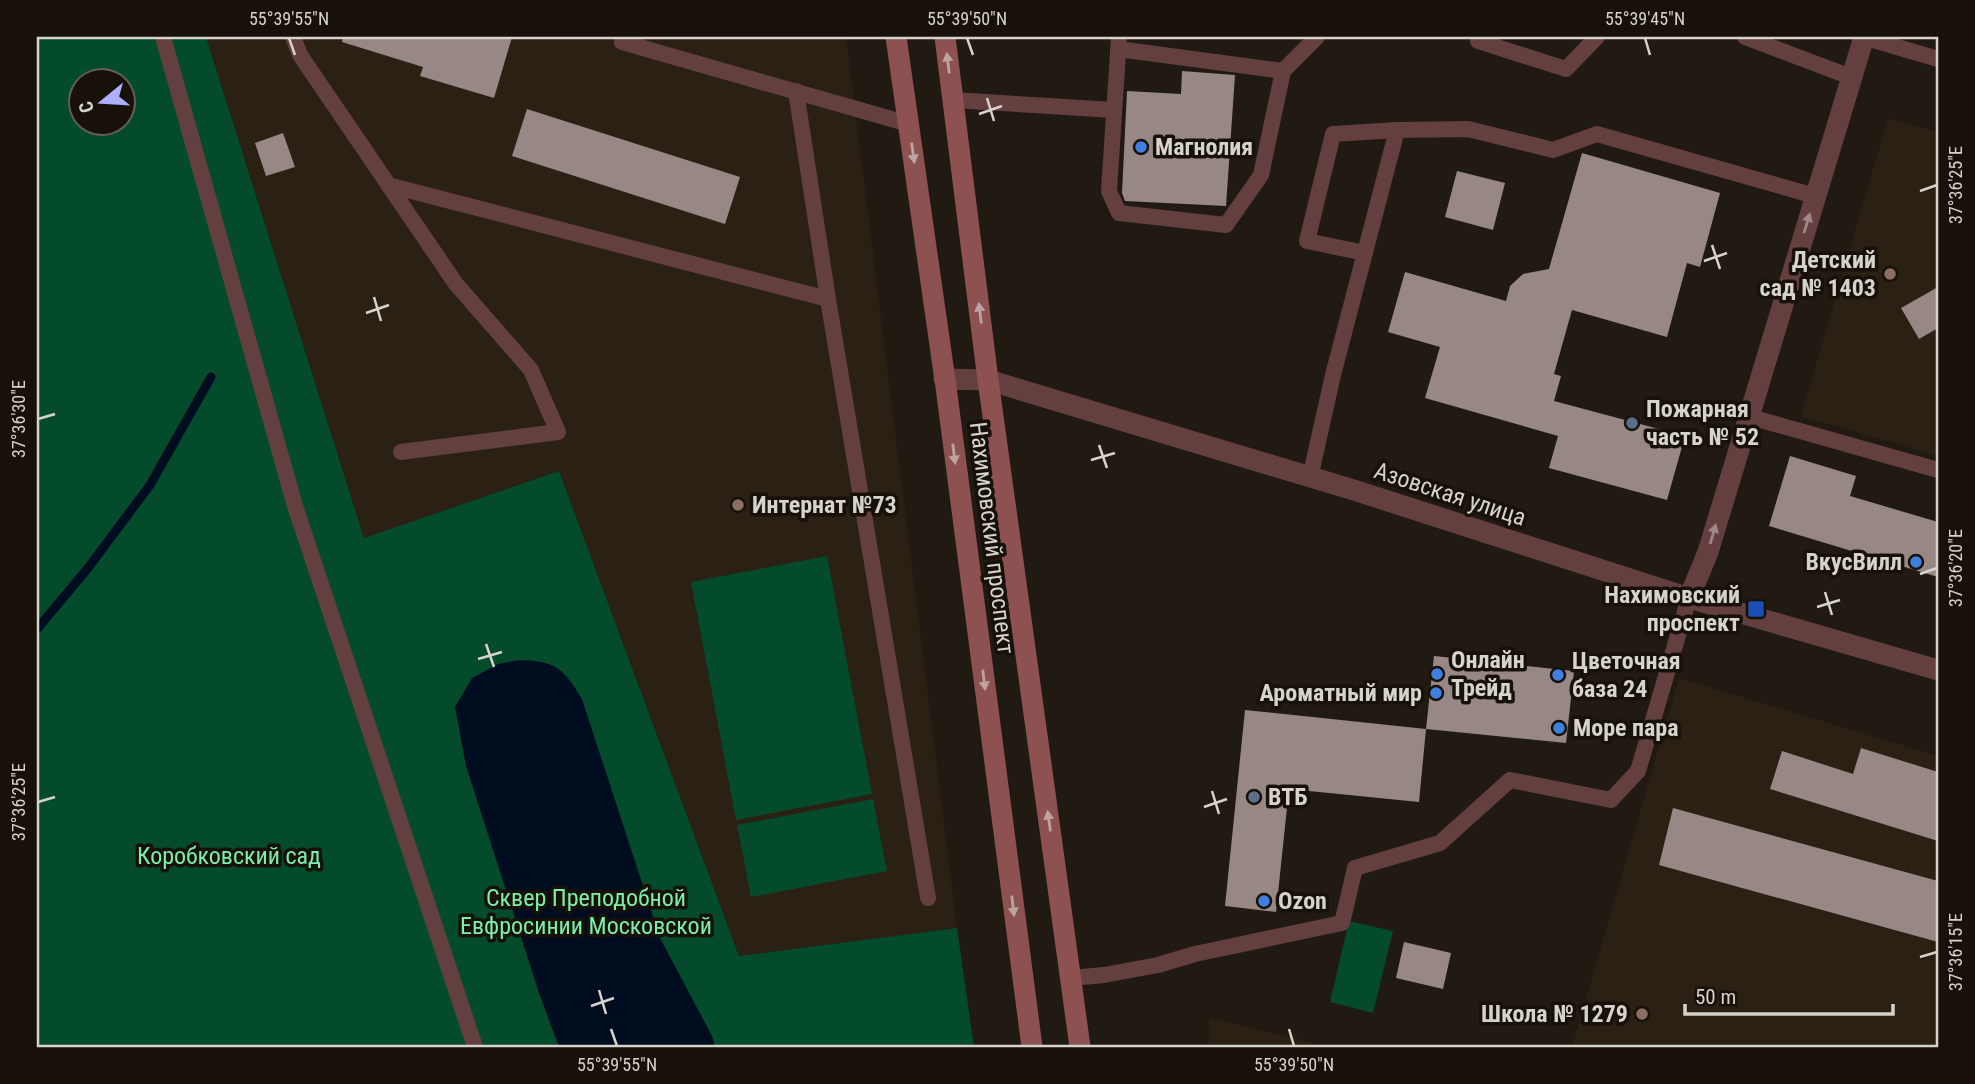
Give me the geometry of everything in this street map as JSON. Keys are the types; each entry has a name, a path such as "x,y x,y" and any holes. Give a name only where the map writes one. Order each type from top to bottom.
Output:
{"main road":[{"name":"Нахимовский проспект","path":"896,37 1032,1047"},
{"name":"Нахимовский проспект","path":"945,37 988,380 1080,1047"}],"street":[{"path":"1689,598 1708,552 1863,37"},
{"name":"Азовская улица","path":"944,379 988,380 1689,598 1938,670"}],"lane":[{"path":"163,37 295,506 475,1047"},
{"path":"293,37 300,55 456,284 531,370 558,432 401,452"},
{"path":"1283,71 1119,43 1109,191 1119,213 1226,225 1261,175 1283,71 1317,37"},
{"path":"1478,41 1566,69 1597,37"},
{"path":"1745,37 1851,77"},
{"path":"1863,37 1938,59"},
{"path":"622,42 909,124"},
{"path":"796,91 928,898"},
{"path":"953,100 1114,110"},
{"path":"1365,253 1307,241 1333,134 1468,129 1553,150 1597,134 1815,196"},
{"path":"1310,478 1396,130"},
{"path":"388,184 828,299"},
{"path":"1748,416 1938,470"},
{"path":"1071,978 1158,965 1195,954 1342,923 1355,869 1440,843 1510,779 1611,800 1638,771 1689,598"}],"shaded area":[{"name":"Интернат №73","path":"206,37 846,37 957,928 739,956 559,471 364,538"},
{"name":"Детский сад № 1403","path":"1888,118 1938,132 1938,456 1801,416"},
{"path":"1679,678 1938,756 1938,1047 1572,1047"},
{"path":"1209,1018 1331,1047 1209,1047"}],"green space":[{"name":"Коробковский сад","path":"37,37 206,37 364,538 559,471 739,956 957,928 974,1047 37,1047"},
{"path":"827,556 872,794 736,820 691,582"},
{"path":"873,799 887,871 751,897 737,825"},
{"path":"1349,921 1393,931 1373,1013 1330,1002"}],"water":[{"path":"520,660 542,662 558,669 570,680 582,699 660,938 712,1036 715,1047 559,1047 466,766 455,707 472,678 498,664"}],"building":[{"path":"343,37 512,37 494,98 420,76 423,67 342,42"},
{"path":"1182,71 1235,75 1226,206 1125,201 1122,193 1127,91 1181,94"},
{"path":"527,109 740,177 725,224 512,156"},
{"path":"283,133 295,167 266,176 255,143"},
{"path":"1582,153 1720,193 1700,267 1687,263 1667,337 1572,310 1554,374 1561,376 1554,401 1685,436 1667,500 1549,468 1558,436 1425,398 1440,347 1388,332 1405,272 1506,301 1510,286 1523,274 1549,269"},
{"path":"1457,171 1505,183 1493,230 1445,217"},
{"path":"1938,287 1938,328 1919,339 1901,308"},
{"path":"1790,456 1856,476 1850,496 1938,522 1938,577 1769,526"},
{"path":"1434,656 1574,671 1566,743 1426,729"},
{"path":"1245,710 1426,729 1419,802 1289,789 1276,912 1225,906"},
{"path":"1861,748 1938,772 1938,841 1770,789 1782,751 1853,774"},
{"path":"1673,808 1938,881 1938,942 1659,865"},
{"path":"1404,942 1451,953 1443,989 1396,978"}],"waterway":[{"path":"37,629 88,568 150,485 211,377"}],"place":[{"name":"Магнолия","path":"1141,147"},
{"name":"Детский сад № 1403","path":"1890,274"},
{"name":"Пожарная часть № 52","path":"1632,423"},
{"name":"Интернат №73","path":"738,505"},
{"name":"ВкусВилл","path":"1916,562"},
{"name":"Нахимовский проспект","path":"1756,609"},
{"name":"Онлайн Трейд","path":"1437,674"},
{"name":"Цветочная база 24","path":"1558,675"},
{"name":"Ароматный мир","path":"1436,693"},
{"name":"Море пара","path":"1559,728"},
{"name":"ВТБ","path":"1254,797"},
{"name":"Ozon","path":"1264,901"},
{"name":"Школа № 1279","path":"1642,1014"}],"park label":[{"name":"Сквер Преподобной Евфросинии Московской","path":"586,912"}]}
